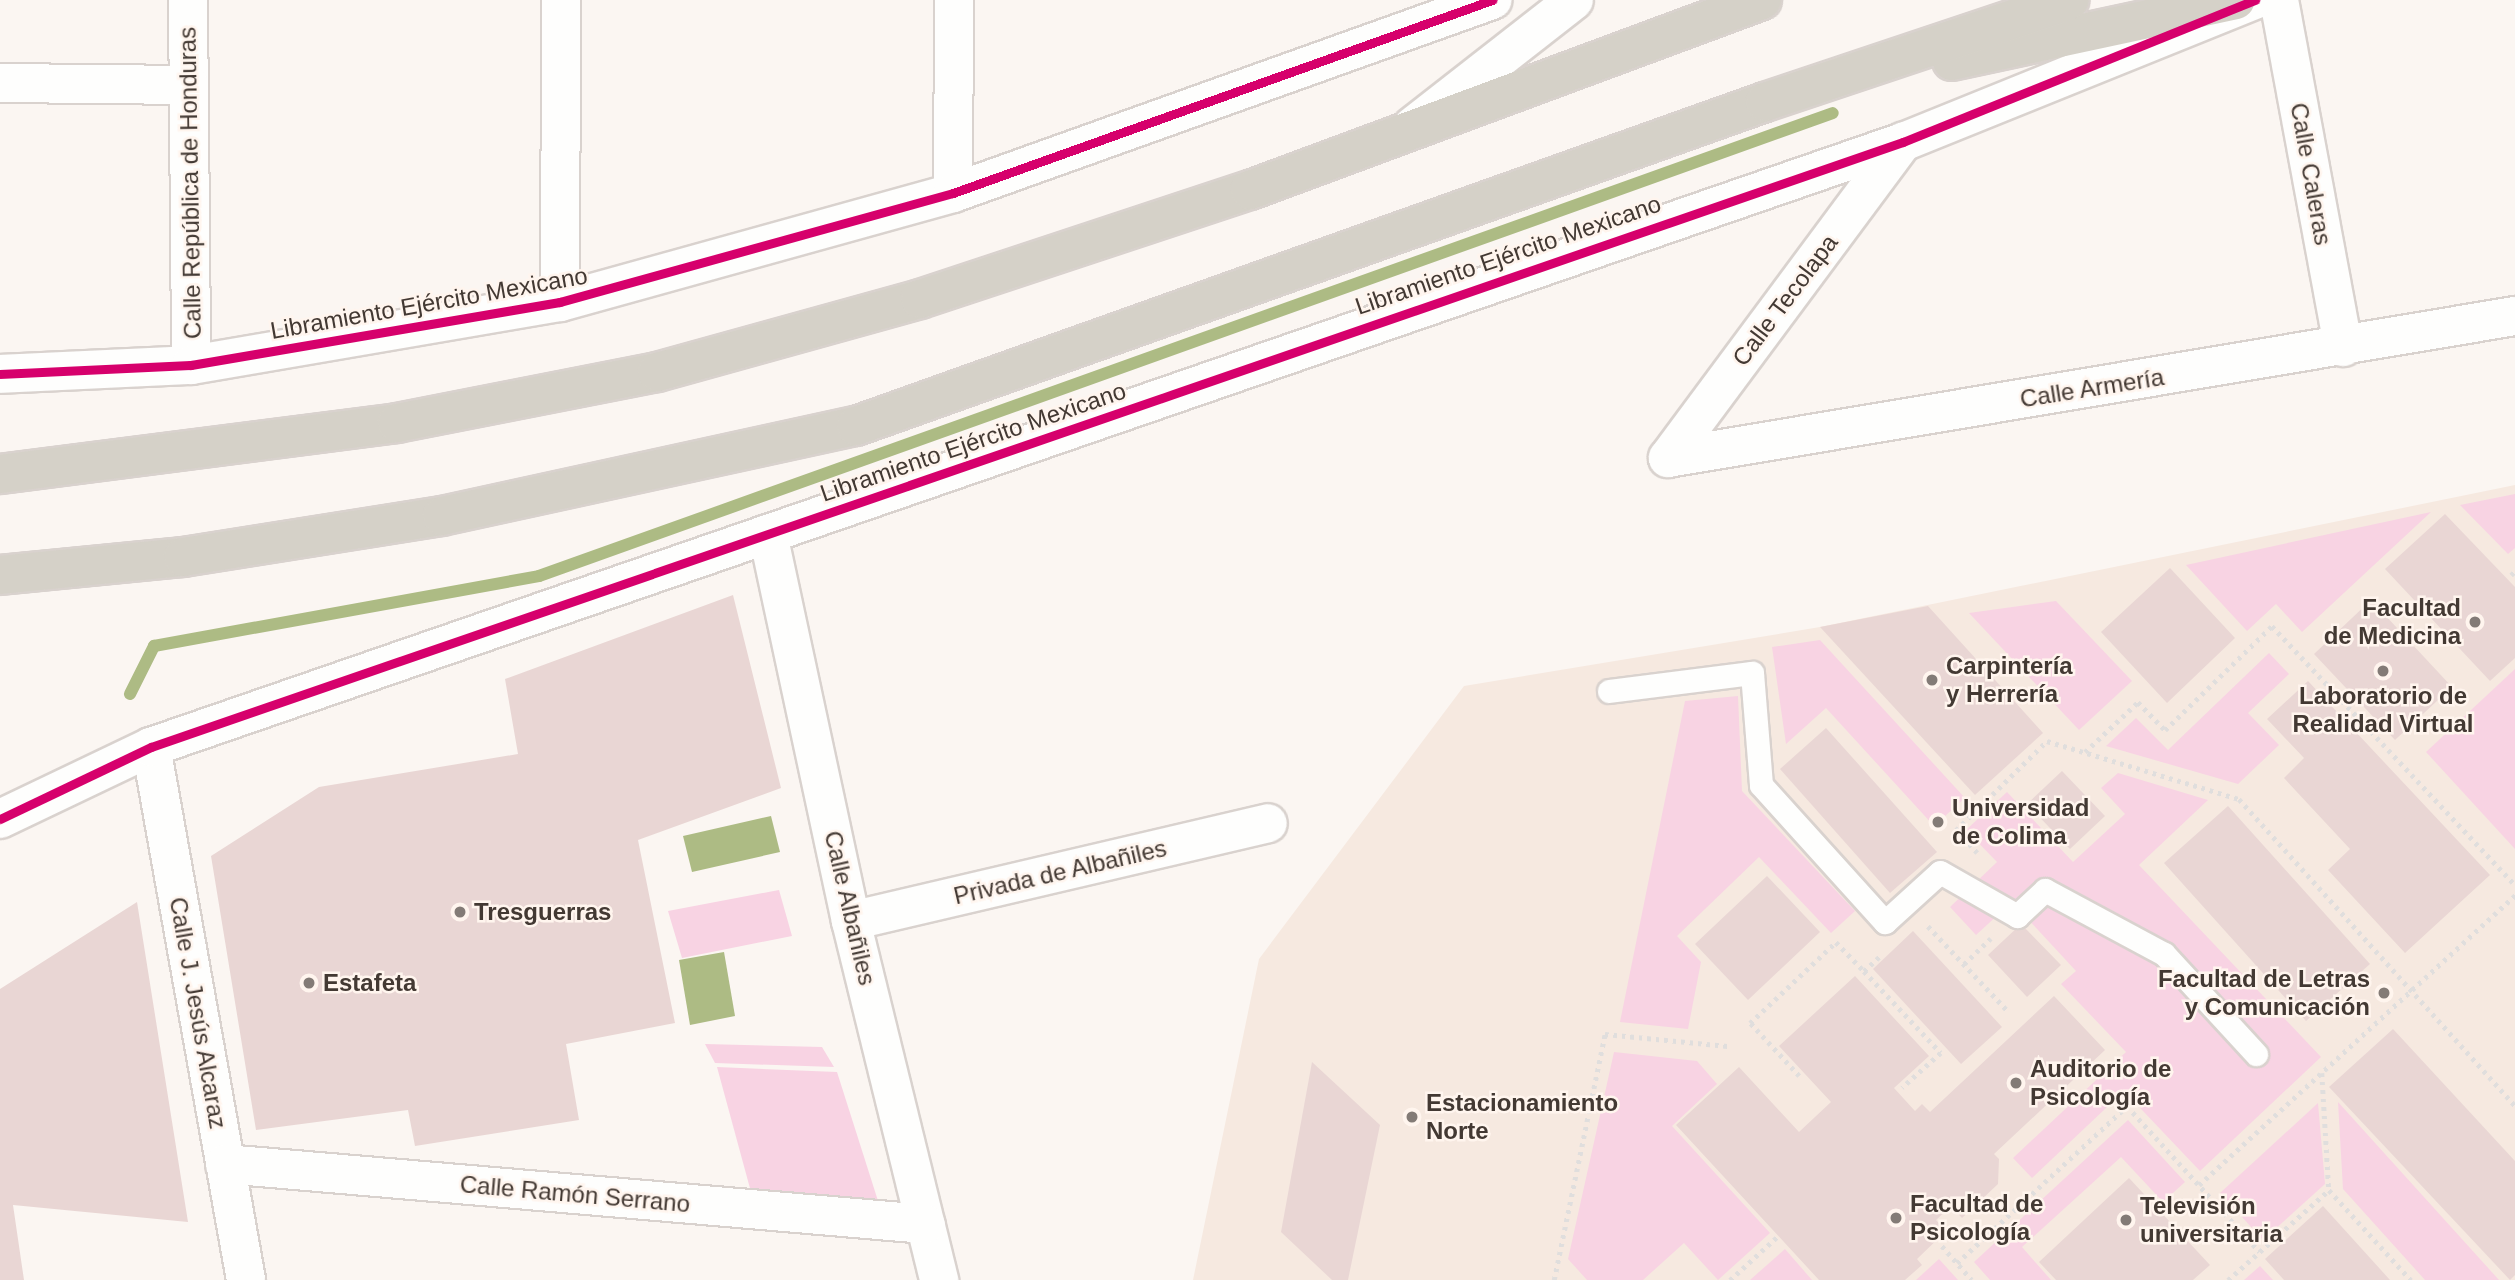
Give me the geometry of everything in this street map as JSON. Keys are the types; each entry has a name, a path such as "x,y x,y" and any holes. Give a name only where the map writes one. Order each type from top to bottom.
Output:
{"highway":[{"path":"0,474 397,423 657,372 920,299 1250,190 1762,0"},
{"path":"0,575 183,556 442,516 856,426 1765,102 2069,0"},
{"path":"1765,102 2236,0"}],"street":[{"name":"Calle República de Honduras","path":"188,0 191,365"},
{"path":"560,303 561,0"},
{"path":"953,193 954,0"},
{"name":"Libramiento Ejército Mexicano","path":"0,374 191,365 560,303 953,193 1492,0"},
{"path":"1407,131 1574,0"},
{"name":"Libramiento Ejército Mexicano","path":"0,819 151,747 1445,296 1903,142 2255,0"},
{"name":"Calle Caleras","path":"2279,0 2343,347"},
{"path":"0,83 189,85"},
{"name":"Calle Tecolapa","path":"1668,458 1903,142"},
{"name":"Calle Armería","path":"1668,458 2343,347 2515,316"},
{"name":"Calle Albañiles","path":"768,534 851,922 939,1280"},
{"name":"Calle J. Jesús Alcaraz","path":"151,747 246,1280"},
{"name":"Privada de Albañiles","path":"851,922 1268,823"},
{"name":"Calle Ramón Serrano","path":"225,1164 925,1224"}],"lane":[{"path":"1609,691 1752,673 1761,785 1885,922 1940,872 2017,916 2045,890 2164,954 2256,1054"}],"path":[{"path":"2085,752 2138,702 2165,730 2272,626 2515,885"},
{"path":"2007,1010 1920,918 1983,860 1956,830 2047,741 2239,799 2515,1106"},
{"path":"2199,1185 2515,894"},
{"path":"1964,964 2002,928"},
{"path":"1799,1076 1750,1023 1836,942 1941,1053 1902,1088"},
{"path":"1864,971 1892,945"},
{"path":"1554,1280 1605,1034 1727,1046"},
{"path":"2322,1073 2329,1190 2411,1280"},
{"path":"1957,1263 2127,1106 2260,1252"},
{"path":"2228,1280 2329,1190"},
{"path":"1730,1280 1778,1236"},
{"path":"1942,1246 1972,1280"},
{"path":"1556,1273 1562,1280"}],"shaded area":[{"name":"Universidad de Colima","path":"2515,485 2515,1280 1193,1280 1259,959 1464,686 1820,627"},
{"path":"2515,494 2515,548 2508,554 2460,505"},
{"path":"2431,512 2302,632 2276,604 2247,631 2186,565"},
{"path":"2056,601 2132,681 2079,730 1969,613"},
{"path":"1820,640 1965,798 1934,826 1826,708 1786,744 1772,647"},
{"path":"2269,653 2289,674 2248,713 2279,745 2238,784 2106,746 2136,718 2168,750"},
{"path":"2515,669 2515,849 2426,752"},
{"path":"1738,696 1742,791 1855,911 1831,933 1759,857 1677,936 1701,962 1688,1029 1620,1022 1685,701"},
{"path":"2118,773 2208,800 2139,865 2321,1057 2200,1171 2124,1091 2032,1178 2013,1158 2126,1052 2061,984 2076,971 2012,902 1976,935 1950,907 1997,862 1966,830 2007,792 2073,862 2125,814 2101,788"},
{"path":"771,816 780,852 692,872 683,836"},
{"path":"779,890 792,936 682,958 668,911"},
{"path":"724,952 735,1016 690,1025 679,960"},
{"path":"705,1044 822,1047 834,1067 715,1063"},
{"path":"1614,1052 1697,1061 1717,1084 1672,1126 1770,1233 1718,1280 1684,1243 1643,1280 1587,1280 1568,1259"},
{"path":"717,1067 837,1072 879,1204 751,1192"},
{"path":"2338,1102 2499,1280 2425,1280 2343,1189"},
{"path":"2318,1103 2325,1184 2263,1240 2220,1193"},
{"path":"2128,1120 2185,1182 2163,1202 2121,1157 2022,1247 2051,1280 1990,1280 1974,1262"},
{"path":"1785,1249 1812,1280 1750,1280"},
{"path":"1939,1259 1958,1280 1916,1280"},
{"path":"2260,1266 2273,1280 2244,1280"}],"building":[{"name":"Facultad de Medicina","path":"2445,514 2515,587 2515,658 2490,681 2385,569"},
{"path":"2170,568 2235,638 2167,703 2101,632"},
{"path":"733,595 781,788 638,840 675,1023 566,1044 579,1120 415,1146 408,1110 256,1130 211,856 319,787 518,754 505,679"},
{"name":"Laboratorio de Realidad Virtual","path":"2371,600 2452,687 2395,740 2314,654"},
{"name":"Carpintería y Herrería","path":"1928,606 2043,733 1975,795 1820,627"},
{"name":"Facultad de Letras y Comunicación","path":"2308,681 2490,875 2405,953 2328,870 2350,849 2284,778 2304,758 2267,719"},
{"path":"1826,728 1937,852 1890,893 1780,769"},
{"path":"2062,771 2105,816 2070,849 2027,804"},
{"path":"2228,806 2370,964 2306,1021 2164,863"},
{"path":"1767,876 1820,932 1748,1000 1695,944"},
{"path":"137,902 188,1222 13,1205 24,1280 0,1280 0,989"},
{"path":"2021,924 2061,965 2027,997 1988,955"},
{"path":"1913,931 2002,1027 1961,1064 1873,969"},
{"path":"1855,976 1929,1056 1894,1088 1915,1111 1922,1104 1930,1112 2054,996 2105,1050 1994,1154 1999,1159 1998,1184 1962,1218 1951,1206 1936,1220 1946,1231 1917,1259 1922,1265 1905,1280 1819,1280 1676,1125 1739,1067 1799,1132 1831,1102 1779,1046"},
{"name":"Facultad de Letras y Comunicación","path":"2393,1029 2515,1161 2515,1275 2510,1280 2329,1087"},
{"path":"1312,1062 1380,1125 1348,1280 1332,1280 1281,1232"},
{"name":"Televisión universitaria","path":"2129,1178 2210,1265 2193,1280 2056,1280 2039,1262"},
{"path":"2323,1206 2390,1280 2284,1280 2265,1259"}],"waterway":[{"path":"130,694 154,646 539,576 1833,113"}],"cycle path":[{"path":"0,374 191,365 560,302 953,193 1492,0"},
{"path":"0,819 151,747 1903,142 2255,0"}],"place":[{"name":"Facultad de Medicina","path":"2475,622"},
{"name":"Laboratorio de Realidad Virtual","path":"2383,671"},
{"name":"Carpintería y Herrería","path":"1932,680"},
{"name":"Universidad de Colima","path":"1938,822"},
{"name":"Tresguerras","path":"460,912"},
{"name":"Estafeta","path":"309,983"},
{"name":"Facultad de Letras y Comunicación","path":"2384,993"},
{"name":"Auditorio de Psicología","path":"2016,1083"},
{"name":"Estacionamiento Norte","path":"1412,1117"},
{"name":"Facultad de Psicología","path":"1896,1218"},
{"name":"Televisión universitaria","path":"2126,1220"}]}
